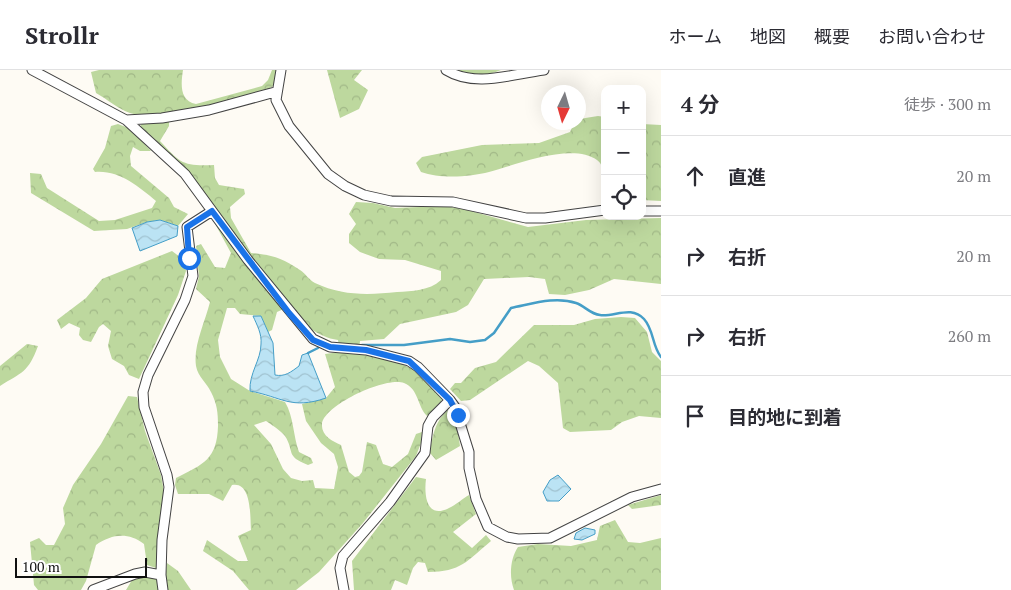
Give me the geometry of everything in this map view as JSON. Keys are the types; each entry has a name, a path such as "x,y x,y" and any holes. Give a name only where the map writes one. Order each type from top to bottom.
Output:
{"street":[{"path":"32,70 126,120 185,174 283,306 313,340 330,347 366,350 409,361 450,400 455,407 469,452 472,482 482,517 488,527 502,534 530,540 550,538 632,497 661,490"},
{"path":"281,70 276,92 279,109 289,126 328,174 345,186 364,195 391,201 453,202 526,218 545,218 601,211"},
{"path":"446,70 455,75 478,79 544,70"},
{"path":"126,120 162,118 209,110 276,92"},
{"path":"163,590 161,575 162,540 169,487 167,475 144,406 143,392 148,375 185,300 193,276 187,227 212,211"},
{"path":"646,211 661,211"},
{"path":"344,590 340,568 343,556 390,502 425,453 428,426 432,417 450,400"},
{"path":"93,590 135,574 145,572 161,575"}],"green space":[{"path":"99,70 183,70 182,91 190,102 196,104 262,86 268,80 272,70 277,70 275,85 266,90 235,100 179,113 144,115 130,113 96,93 91,72"},
{"path":"327,70 362,70 354,80 368,90 359,109 340,118"},
{"path":"457,70 501,70 479,74"},
{"path":"601,116 601,164 597,160 586,155 573,153 528,160 473,175 437,176 421,172 416,163 422,157 482,145 539,143 570,132 571,130 586,130 586,118"},
{"path":"169,121 169,126 160,141 173,155 189,164 214,165 215,178 219,185 244,189 245,194 230,207 231,218 251,253 282,260 300,270 313,282 325,287 356,294 376,294 420,290 441,280 441,271 405,260 379,259 360,252 349,243 349,234 356,224 349,214 356,202 373,203 395,208 443,206 464,209 528,227 586,220 646,220 646,218 661,218 661,284 614,279 589,290 565,295 549,294 545,279 529,277 484,279 468,305 456,312 400,324 384,339 360,341 359,352 397,362 423,378 442,399 438,408 427,416 413,389 404,383 395,382 371,388 357,394 344,401 325,416 322,424 323,431 334,442 341,445 349,472 355,477 359,476 362,472 367,442 376,445 383,464 392,467 408,454 416,434 422,432 421,443 416,456 363,523 319,572 296,590 249,590 233,571 203,551 207,540 238,561 248,561 238,536 251,530 247,494 239,485 232,485 223,501 209,494 178,494 175,485 176,478 194,469 207,459 212,453 217,437 216,404 196,366 196,350 210,302 196,289 199,276 196,246 201,244 215,267 225,268 231,253 213,220 220,216 140,127 142,123","holes":["288,307 304,324 323,336 338,340 340,352 325,354 335,387 326,398 302,404 306,421 321,443 334,454 338,467 334,489 315,488 313,480 302,481 291,478 283,469 271,444 254,425 266,421 285,436 296,459 308,465 313,463 311,458 299,452 290,414 285,402 250,391 231,379 220,357 218,340 227,308 235,308 240,314 261,316 268,332 272,330 277,312"]},
{"path":"118,124 131,129 151,151 140,151 133,147 130,156 131,166 169,198 174,207 188,214 178,226 160,220 127,229 94,231 31,193 30,173 41,174 47,188 99,221 115,220 152,208 156,201 128,180 104,172 95,172 93,169 105,148 111,126"},
{"path":"646,124 661,125 661,201 646,200"},
{"path":"172,251 184,260 186,271 178,295 139,379 129,375 124,366 112,359 108,346 111,331 103,324 99,327 91,342 83,340 79,335 80,328 69,323 61,329 57,320 86,298 102,279"},
{"path":"635,318 647,332 652,352 661,361 661,418 639,416 622,422 611,430 570,432 563,428 558,383 539,366 528,361 470,400 461,401 450,389 455,383 461,383 475,368 496,362 534,325 574,325 595,319"},
{"path":"27,344 38,346 31,362 24,371 0,386 0,366"},
{"path":"128,396 137,397 145,431 161,475 164,492 164,510 156,568 147,565 144,544 126,536 114,537 96,545 86,581 81,590 38,590 34,585 30,542 39,538 46,545 54,545 65,524 63,508 73,485 101,444"},
{"path":"448,410 456,419 460,446 436,460 430,453 433,435 440,419"},
{"path":"416,477 426,479 426,498 428,504 435,511 449,508 469,495 476,514 453,532 472,548 486,535 491,541 469,560 448,570 428,572 425,563 418,562 413,568 407,585 395,580 391,590 354,590 352,561"},
{"path":"661,495 661,505 632,509 628,505"},
{"path":"615,520 628,542 640,543 661,538 661,590 514,590 511,568 513,557 518,547 538,544 571,546 597,540 600,526"},
{"path":"167,563 178,571 191,590 126,590 132,580 146,577 165,580"}],"water":[{"path":"160,220 178,226 177,236 140,251 132,228 147,222"},
{"path":"253,316 261,316 273,343 275,375 285,375 299,366 302,355 308,353 326,398 295,403 250,391 251,378 261,344 258,326"},
{"path":"558,475 571,489 559,501 547,501 543,492 550,480"},
{"path":"585,528 595,530 595,534 582,540 574,539 576,533"}],"waterway":[{"path":"362,345 404,345 450,339 470,342 485,340 494,333 511,308 544,301 560,300 576,303 600,315 628,312 639,315 647,323 661,357"},
{"path":"308,353 318,348"}],"route":[{"path":"189,258 187,227 212,211 289,313 313,340 330,347 366,350 409,361 418,367 450,400 458,415"}]}
